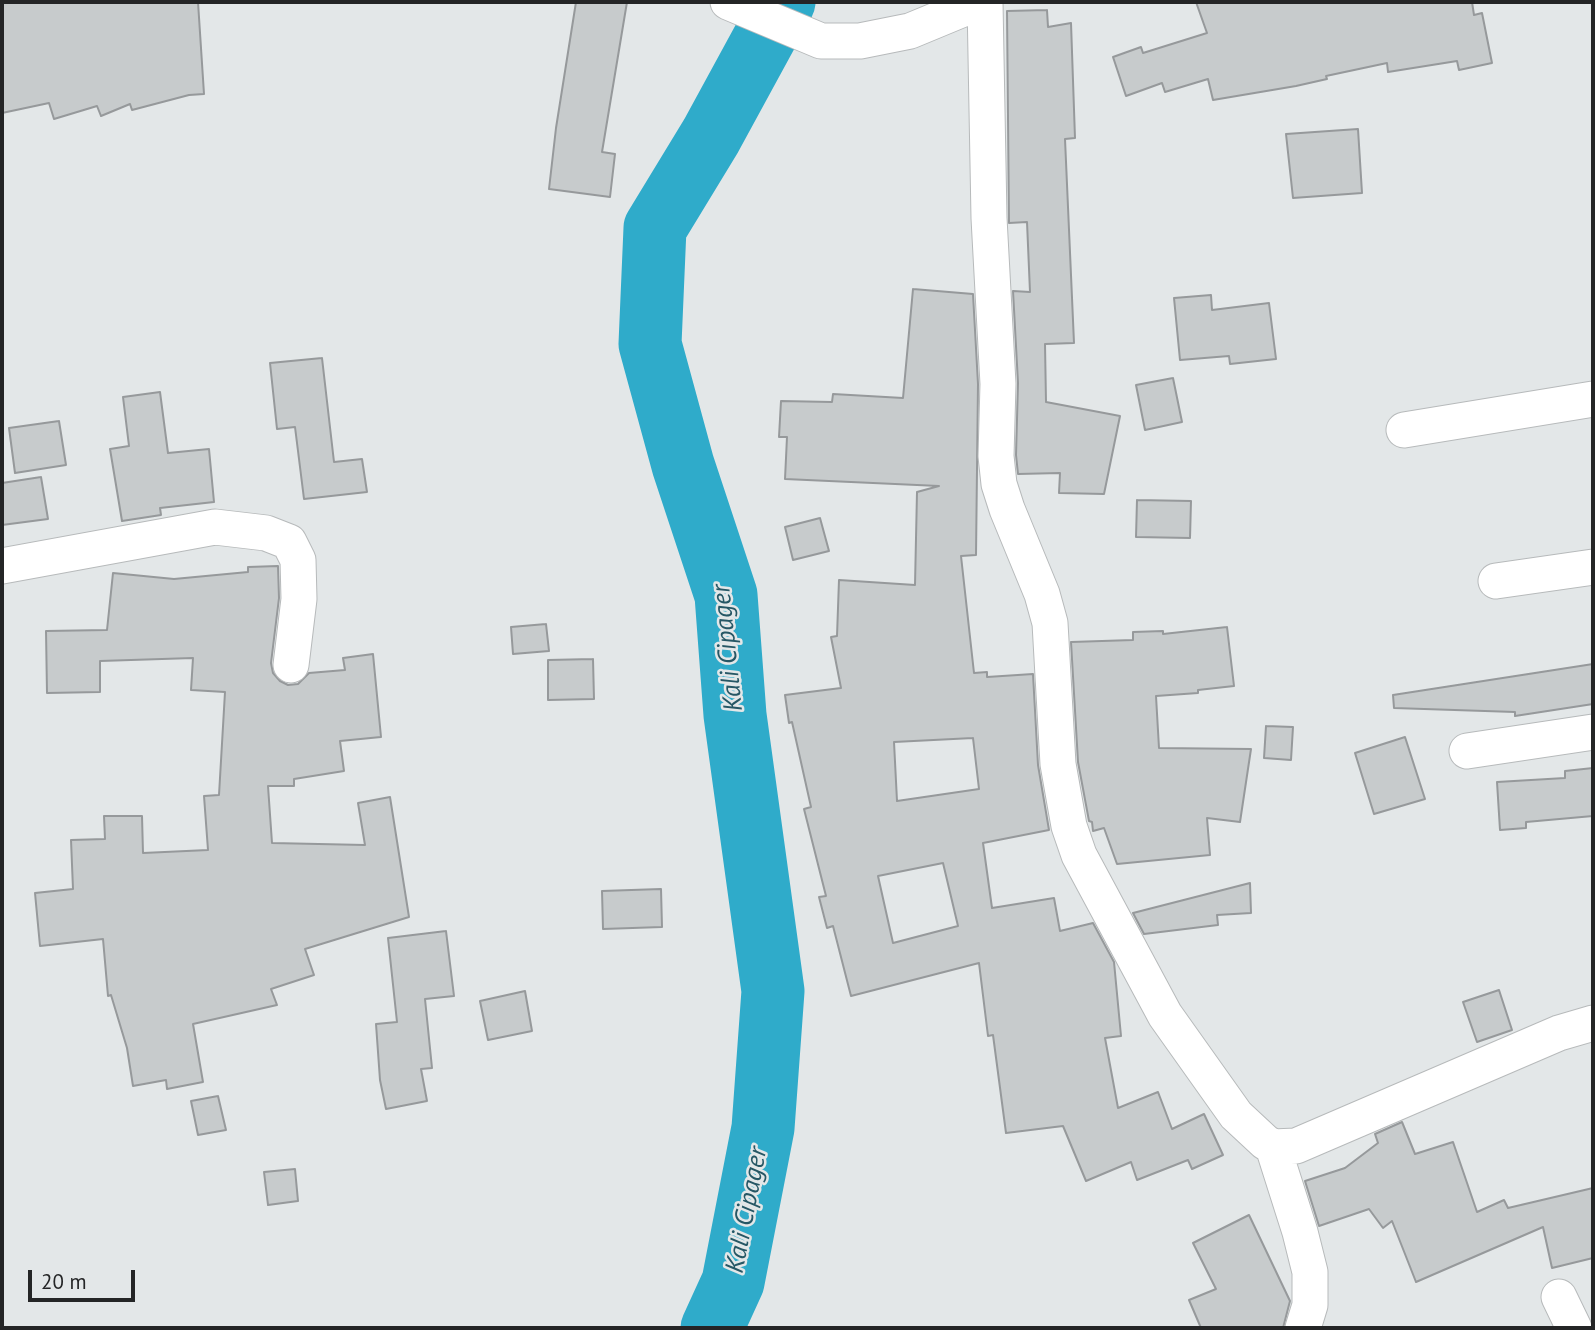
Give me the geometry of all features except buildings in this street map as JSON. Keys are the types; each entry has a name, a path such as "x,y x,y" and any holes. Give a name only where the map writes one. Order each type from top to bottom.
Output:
{"street":[{"path":"728,2 821,41 860,41 910,31 982,2 998,383 996,456 999,484 1007,509 1033,569 1050,623 1058,764 1069,826 1079,855 1165,1015 1236,1115 1273,1147 1296,1146 1559,1033 1593,1023"},
{"path":"1404,430 1593,399"},
{"path":"2,565 215,527 265,533 289,542 298,560 299,599 291,665"},
{"path":"1496,581 1593,567"},
{"path":"1467,751 1593,732"},
{"path":"1273,1147 1310,1272 1310,1305 1303,1328"},
{"path":"1559,1297 1573,1328"}],"waterway":[{"name":"Kali Cipager","path":"712,1328 733,1282 763,1128 773,991 735,715 726,595 683,465 650,344 655,228 711,136 784,2"}]}
